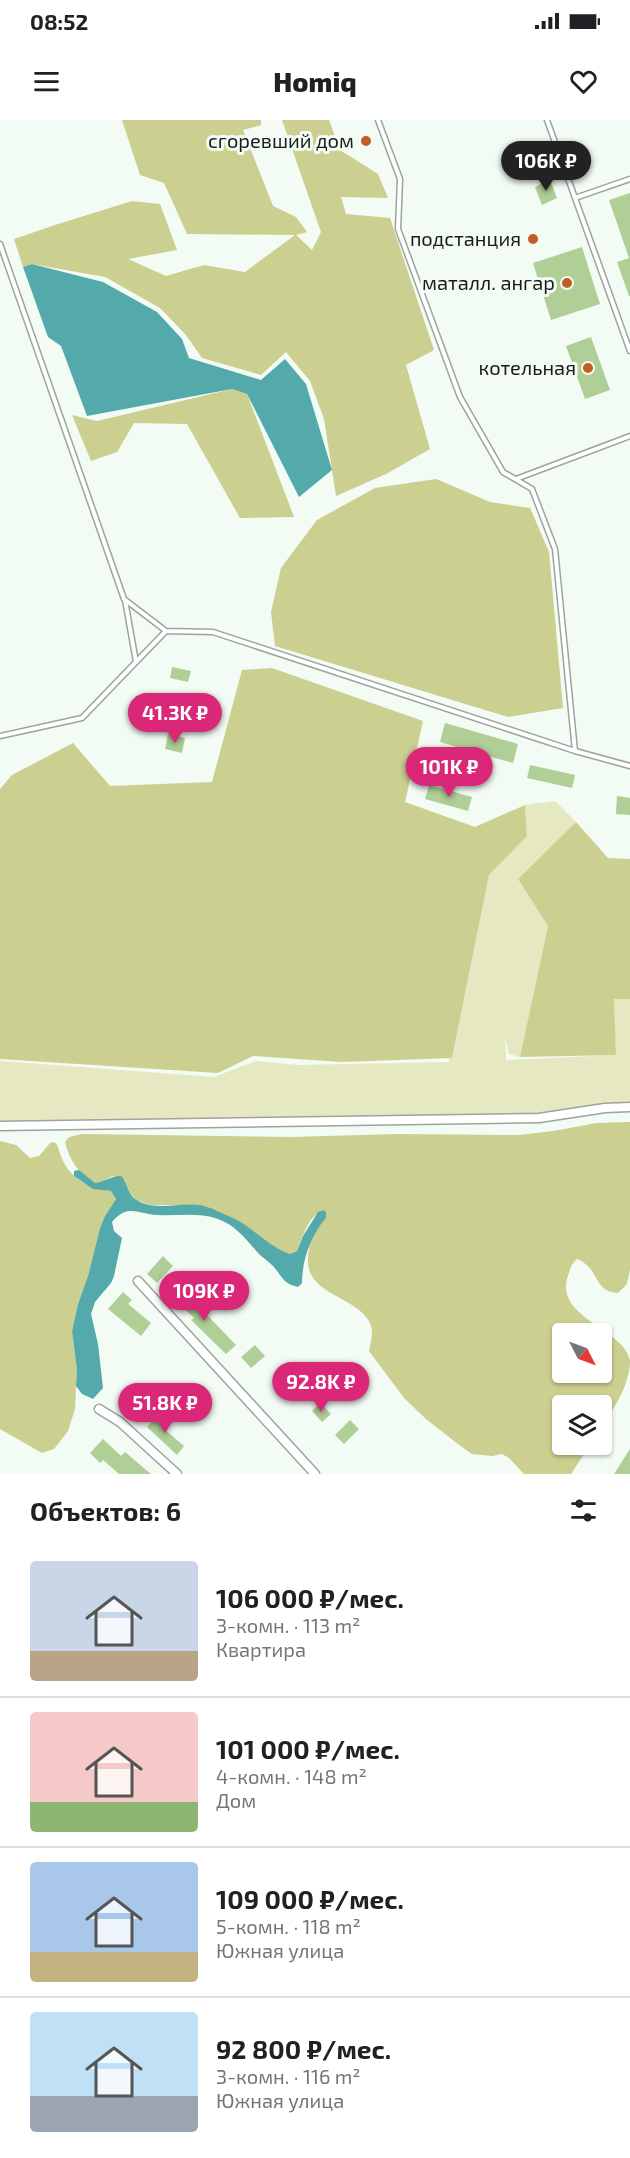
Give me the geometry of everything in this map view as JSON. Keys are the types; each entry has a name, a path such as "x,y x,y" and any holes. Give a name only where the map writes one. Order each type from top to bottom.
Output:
{"street":[{"path":"0,1126 539,1118 605,1108 630,1107"},
{"path":"138,1281 315,1474"},
{"path":"99,1409 120,1422 177,1474"}],"lane":[{"path":"378,120 400,179 398,229 460,397 503,472 532,489 555,549 575,751"},
{"path":"547,120 630,351"},
{"path":"575,198 630,179"},
{"path":"0,244 124,599 136,662"},
{"path":"515,479 630,436"},
{"path":"124,599 166,631 213,632 575,751 630,766"},
{"path":"0,736 82,718 166,631"}],"green space":[{"path":"122,120 261,120 261,125 243,130 273,206 296,217 307,232 296,235 312,250 321,232 282,120 329,120 340,150 378,174 388,198 341,197 346,214 390,218 434,350 406,365 430,449 386,474 336,496 324,419 310,381 286,352 261,375 202,358 186,335 160,308 105,277 32,264 23,267 14,239 132,201 160,204 177,250 128,259 166,276 204,265 245,272 295,235 187,234 164,183 140,175"},
{"path":"232,389 247,394 294,517 240,518 187,424 134,423 117,452 91,461 72,415 97,421"},
{"path":"436,479 490,502 530,508 549,552 563,708 508,717 275,646 271,612 281,568 317,520 375,488"},
{"path":"272,668 423,721 405,802 475,827 525,805 527,836 489,875 452,1058 342,1062 253,1056 218,1073 0,1059 0,789 12,775 73,743 110,786 212,782 242,670"},
{"path":"555,801 576,822 518,879 548,926 520,1057 509,1054 505,1037 506,1060 616,1055 614,999 630,999 630,1107 539,1118 0,1126 0,1061 214,1077 256,1061 299,1065 449,1062 449,1053 453,1053 489,875 527,836 525,805"},
{"path":"576,822 608,858 630,859 630,999 614,999 616,1055 520,1057 548,926 518,879"},
{"path":"630,1122 630,1269 627,1284 618,1293 604,1289 590,1268 577,1259 567,1279 567,1292 572,1304 593,1323 552,1323 552,1383 612,1383 612,1337 625,1349 630,1360 624,1387 612,1411 612,1395 552,1395 552,1455 583,1455 571,1474 524,1474 502,1454 492,1456 472,1454 426,1419 404,1398 369,1351 372,1330 364,1314 323,1288 310,1271 309,1247 315,1232 326,1218 324,1210 310,1221 297,1251 290,1254 275,1249 233,1218 175,1205 150,1205 136,1200 130,1193 125,1180 112,1176 101,1183 95,1183 76,1166 65,1142 69,1137 82,1134 291,1137 396,1134 519,1135 597,1123"},
{"path":"0,1141 16,1145 30,1158 39,1156 51,1142 56,1143 63,1161 72,1174 96,1188 111,1191 116,1199 100,1228 72,1331 77,1370 75,1409 68,1431 54,1449 42,1453 0,1429"}],"water":[{"path":"32,264 103,282 157,312 182,339 189,358 261,380 285,359 306,384 332,470 299,497 247,394 232,389 87,416 61,346 48,337 23,267"},
{"path":"79,1170 95,1183 121,1176 132,1197 142,1203 158,1206 192,1204 212,1209 239,1221 274,1246 290,1254 297,1251 303,1236 318,1212 324,1210 326,1218 308,1248 302,1283 298,1287 286,1282 241,1234 218,1219 133,1211 118,1216 112,1222 114,1231 122,1238 114,1276 95,1302 91,1314 98,1344 103,1388 93,1399 82,1394 76,1386 77,1370 72,1331 100,1228 116,1199 111,1191 93,1189 74,1176 74,1171"}],"building":[{"path":"550,180 557,198 542,205 535,187"},
{"path":"630,193 629,296 617,262 629,258 609,200"},
{"name":"маталл. ангар","path":"582,247 600,304 551,320 533,263"},
{"name":"котельная","path":"591,337 610,390 585,399 566,346"},
{"path":"172,667 191,671 188,682 170,678"},
{"path":"152,693 166,694 163,718 152,716 154,702 151,702"},
{"path":"445,723 518,744 513,763 440,742"},
{"path":"168,734 185,738 182,753 165,749"},
{"path":"530,765 575,775 572,788 527,778"},
{"path":"429,785 472,797 468,811 425,799"},
{"path":"617,796 630,798 630,815 616,814"},
{"path":"163,1256 173,1266 157,1283 147,1274"},
{"path":"181,1288 236,1345 226,1354 191,1320 194,1318 172,1297"},
{"path":"123,1292 132,1300 128,1304 151,1323 141,1336 108,1309"},
{"path":"255,1345 265,1356 251,1368 241,1357"},
{"path":"136,1389 147,1399 132,1415 121,1404"},
{"path":"320,1403 331,1414 322,1422 312,1411"},
{"path":"159,1414 168,1423 163,1428 184,1446 177,1455 147,1427"},
{"path":"350,1420 359,1429 344,1444 335,1435"},
{"path":"103,1439 121,1456 125,1452 151,1474 119,1474 103,1460 100,1463 90,1453"},
{"path":"630,1449 630,1474 614,1474"}],"place":[{"name":"сгоревший дом","path":"366,141"},
{"name":"подстанция","path":"533,239"},
{"name":"маталл. ангар","path":"567,283"},
{"name":"котельная","path":"588,368"}]}
